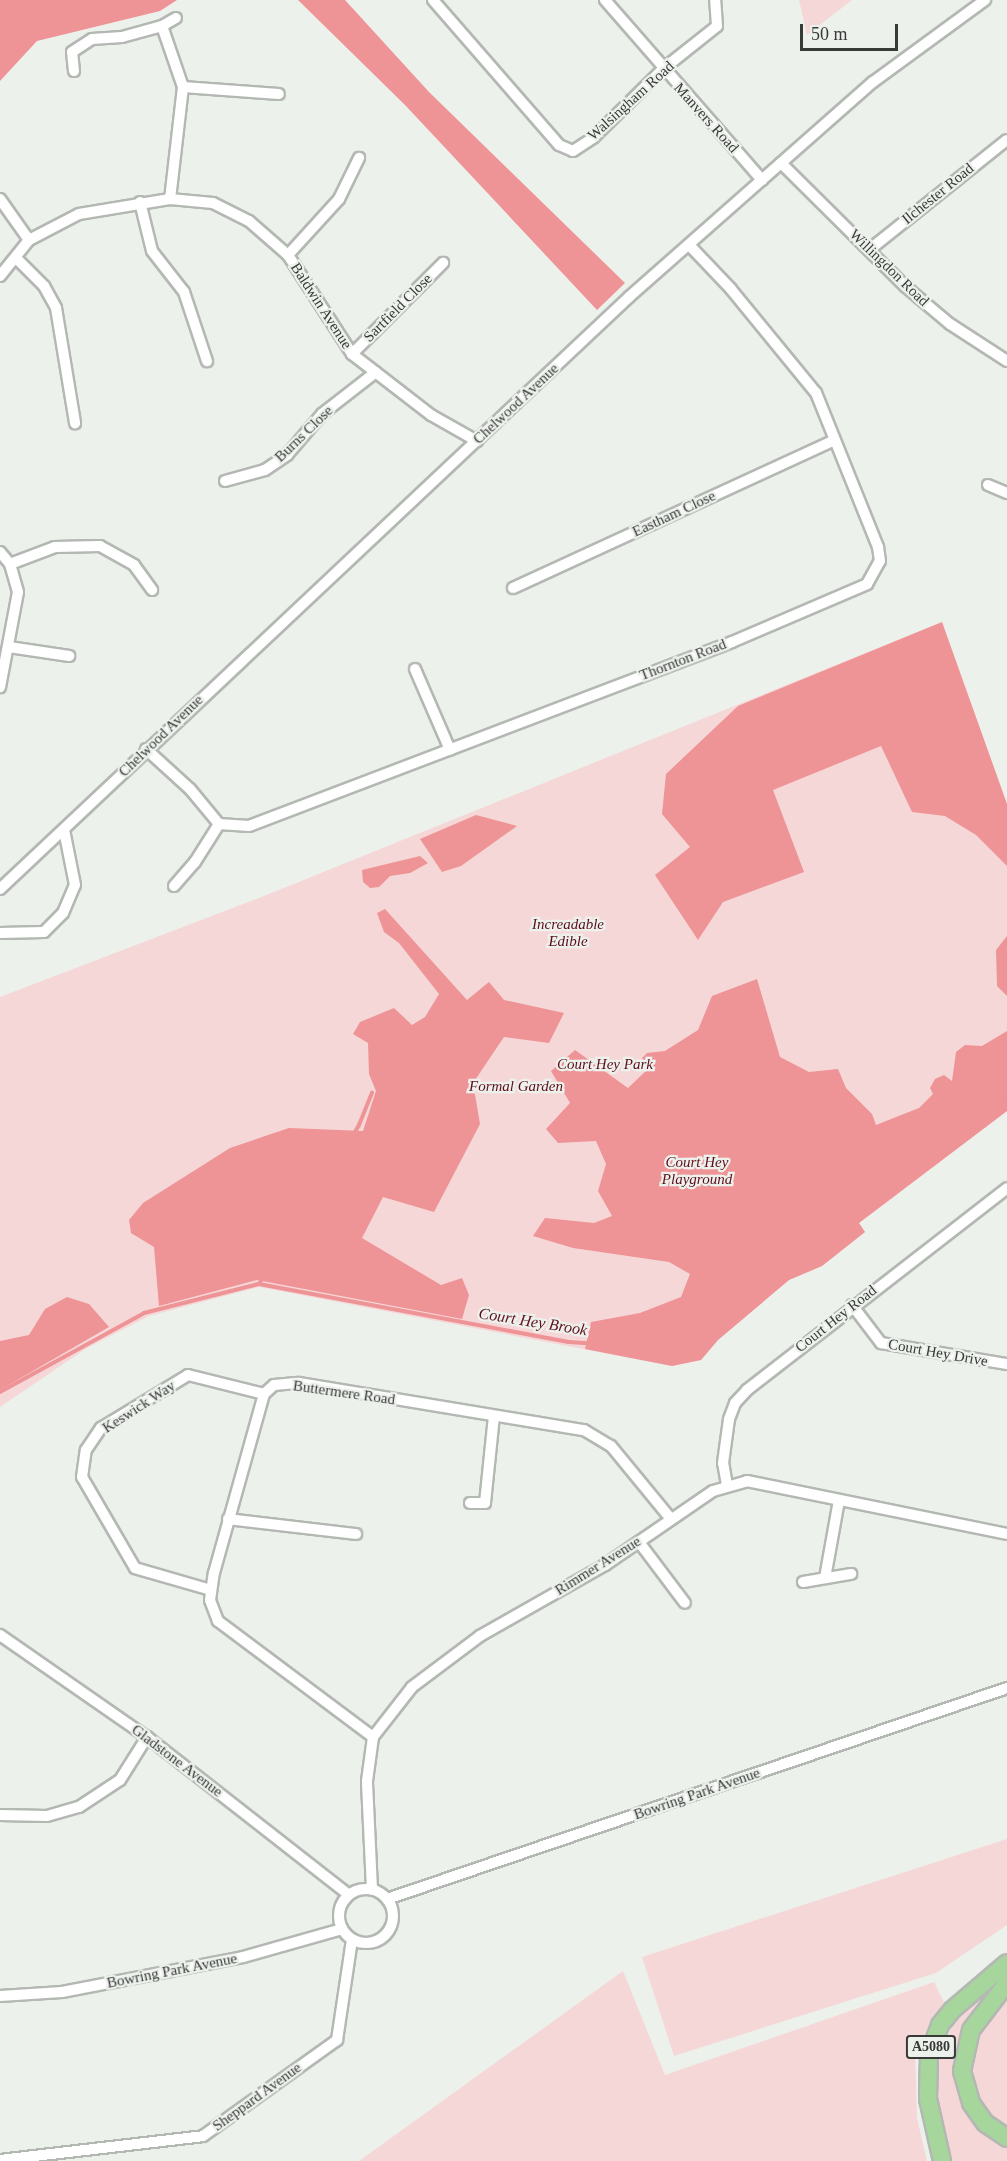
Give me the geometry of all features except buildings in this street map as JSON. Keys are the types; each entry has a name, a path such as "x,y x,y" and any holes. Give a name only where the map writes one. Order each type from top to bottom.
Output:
{"main road":[{"name":"A5080","path":"942,2161 928,2099 929,2054 940,2025 952,2010 1007,1963"},
{"name":"A5080","path":"1007,1983 971,2030 962,2071 971,2103 985,2123 1007,2138"}],"street":[{"name":"Walsingham Road","path":"434,0 559,145 573,151 593,138 663,69 717,26 715,0"},
{"name":"Manvers Road","path":"605,0 762,180"},
{"name":"Chelwood Avenue","path":"0,889 629,297 690,246 873,82 985,0"},
{"path":"74,71 72,52 92,39 122,37 162,26 176,18"},
{"path":"162,26 183,87 170,199"},
{"path":"183,87 279,94"},
{"name":"Ilchester Road","path":"870,250 1007,140"},
{"path":"288,255 339,199 359,158"},
{"name":"Willingdon Road","path":"781,163 950,324 1007,361"},
{"name":"Baldwin Avenue","path":"0,276 30,240 80,214 140,202 170,199 213,204 249,221 288,255 352,354 431,415 477,441"},
{"path":"0,200 30,240"},
{"path":"140,202 152,251 184,292 207,361"},
{"name":"Thornton Road","path":"219,824 249,826 732,642 867,584 880,561 878,547 835,440 807,381 731,289 690,246"},
{"path":"15,258 44,286 56,308 75,423"},
{"name":"Sartfield Close","path":"352,354 443,263"},
{"name":"Burns Close","path":"225,481 265,470 287,455 322,414 376,372"},
{"name":"Eastham Close","path":"513,588 835,440"},
{"path":"988,485 1007,493"},
{"path":"10,564 55,547 100,546 134,565 152,590"},
{"path":"0,552 10,564 18,592 0,687"},
{"path":"9,647 69,656"},
{"path":"415,669 450,750"},
{"path":"147,749 190,789 219,824 195,862 174,886"},
{"path":"0,933 44,932 63,913 75,885 64,830"},
{"name":"Court Hey Road","path":"727,1485 723,1463 735,1403 852,1305 1007,1188"},
{"name":"Court Hey Drive","path":"852,1305 881,1343 1007,1364"},
{"name":"Keswick Way","path":"211,1590 135,1568 82,1477 86,1450 101,1428 189,1375 264,1394"},
{"name":"Buttermere Road","path":"264,1394 274,1385 299,1383 567,1426 597,1436 611,1446 671,1519"},
{"path":"264,1394 228,1519 210,1600 218,1621 373,1737 367,1781 372,1889"},
{"path":"470,1503 485,1503 494,1416"},
{"name":"Rimmer Avenue","path":"373,1737 412,1687 480,1636 639,1542 671,1519 727,1485 747,1481 1007,1534"},
{"path":"825,1578 839,1500"},
{"path":"228,1519 356,1534"},
{"path":"639,1542 685,1603"},
{"path":"803,1582 851,1574"},
{"name":"Gladstone Avenue","path":"0,1635 147,1737 348,1894"},
{"name":"Bowring Park Avenue","path":"387,1899 1007,1688"},
{"path":"0,1815 47,1816 80,1807 120,1780 147,1737"},
{"path":"372,1889 387,1899 393,1912 388,1932 374,1942 352,1940 342,1929 339,1908 348,1894 372,1889"},
{"name":"Bowring Park Avenue","path":"0,1996 62,1992 232,1960 342,1929"},
{"name":"Sheppard Avenue","path":"0,2160 203,2136 337,2040 352,1940"}],"green space":[{"path":"799,0 852,0 807,35"},
{"name":"Court Hey Park","path":"942,622 1007,804 1007,1111 859,1223 865,1232 822,1266 789,1280 718,1340 701,1360 672,1366 259,1287 149,1316 87,1348 0,1407 0,997 269,894"},
{"path":"1007,1839 1007,1925 936,1973 674,2056 642,1957"},
{"path":"623,1971 665,2075 934,1982 944,2002 915,2050 917,2118 927,2161 359,2161"},
{"path":"998,1980 965,2032 978,2127 1007,2148 1007,2161 951,2161 936,2093 936,2063 953,2025"},
{"path":"1007,1998 1007,2130 988,2114 978,2099 972,2064 982,2031"}],"shaded area":[{"path":"0,0 177,0 160,11 37,41 0,81"},
{"path":"298,0 345,0 429,92 625,283 597,310 405,105"},
{"path":"942,622 1007,804 1007,866 976,835 945,816 912,812 881,746 773,790 804,872 723,902 698,940 655,875 690,847 662,814 666,774 738,706"},
{"path":"476,815 517,826 461,866 442,872 420,839"},
{"path":"420,856 428,863 410,873 390,876 379,887 370,888 363,882 362,870"},
{"path":"385,909 467,1000 489,982 504,1000 564,1013 549,1043 504,1037 473,1083 480,1124 434,1212 383,1197 362,1238 441,1285 462,1278 469,1295 462,1319 257,1280 159,1306 154,1247 131,1233 129,1220 143,1203 230,1148 289,1128 363,1131 376,1091 369,1074 368,1043 353,1034 360,1022 394,1008 412,1025 425,1017 439,994 399,943 384,932 377,913"},
{"path":"1007,936 1007,996 997,986 996,950"},
{"path":"757,979 780,1057 809,1072 838,1069 846,1088 872,1114 876,1125 919,1108 933,1094 930,1088 935,1079 944,1075 952,1081 956,1052 965,1045 982,1046 1007,1031 1007,1111 859,1223 865,1232 822,1266 789,1280 718,1340 701,1360 672,1366 585,1349 591,1322 640,1313 681,1297 690,1274 669,1262 573,1248 533,1236 545,1218 594,1223 612,1216 598,1191 606,1164 596,1141 558,1143 546,1129 570,1103 551,1071 575,1050 628,1088 648,1069 642,1058 647,1053 665,1051 698,1030 712,996"},
{"path":"67,1297 89,1304 109,1327 0,1390 0,1341 29,1335 45,1309"}],"waterway":[{"path":"259,1284 325,1184 359,1125 372,1092"},
{"name":"Court Hey Brook","path":"0,1392 144,1313 259,1284 569,1342 628,1346 708,1322 802,1244 862,1211 866,1198 1007,1097"}],"park label":[{"name":"Increadable Edible","path":"568,932"},
{"name":"Formal Garden","path":"516,1087"},
{"name":"Court Hey Playground","path":"697,1170"}]}
